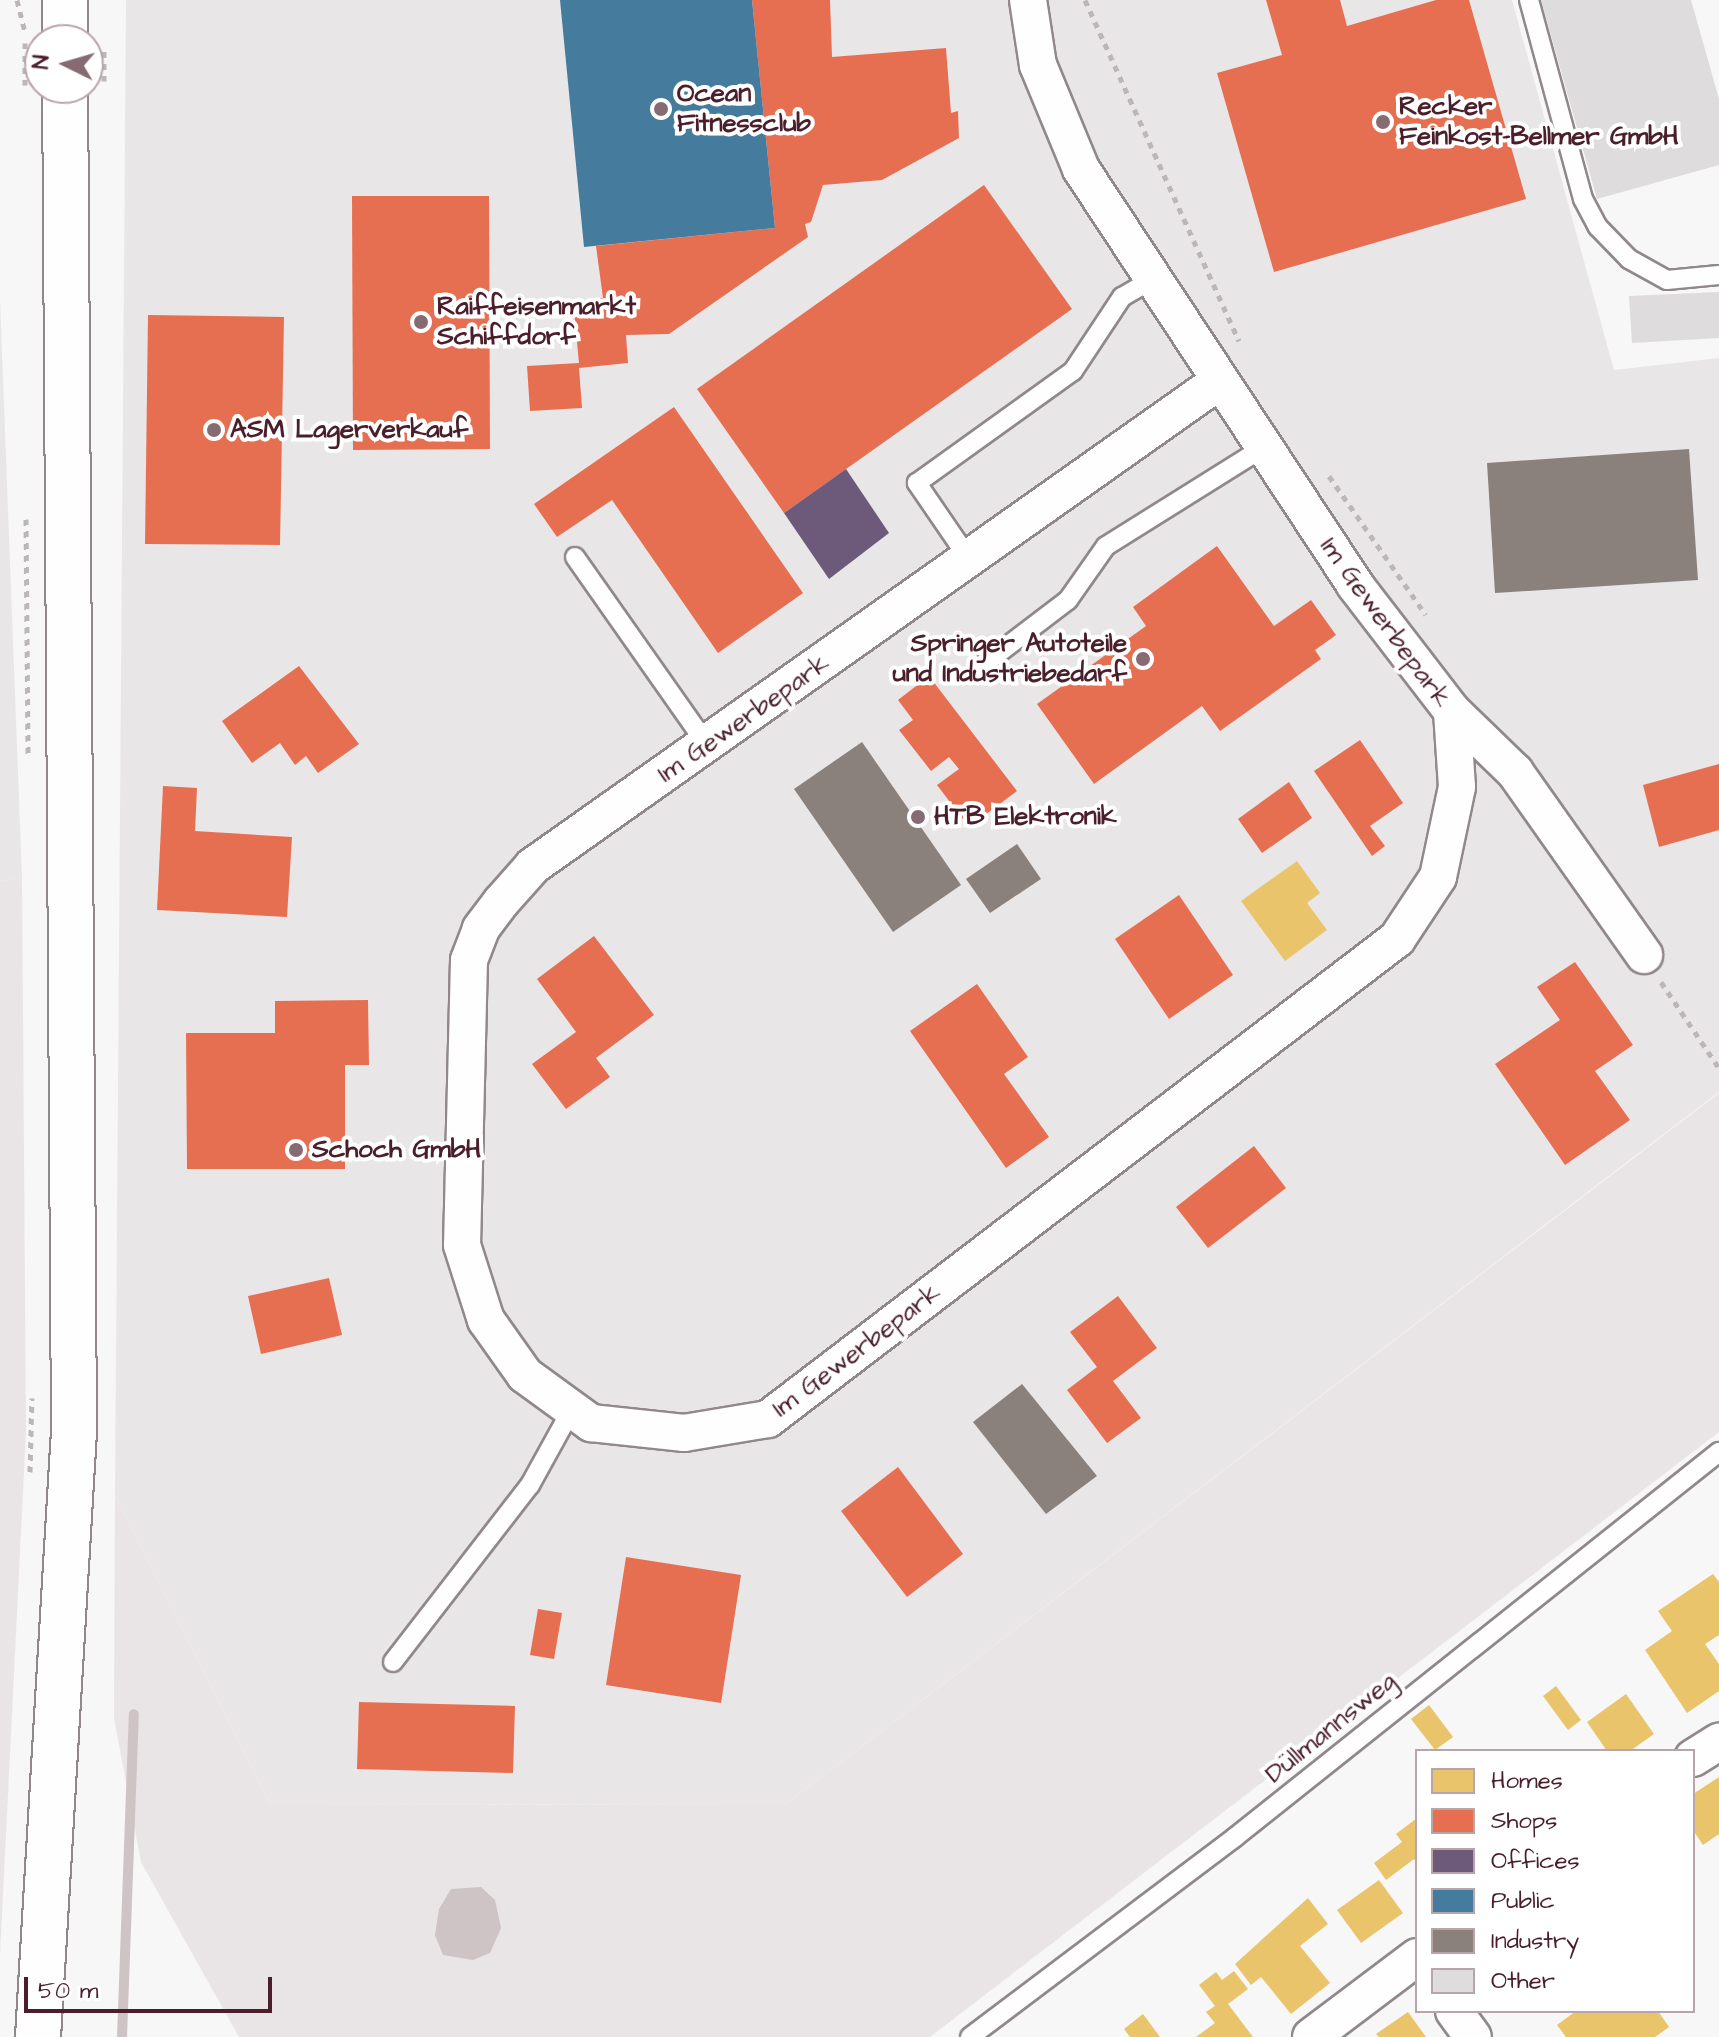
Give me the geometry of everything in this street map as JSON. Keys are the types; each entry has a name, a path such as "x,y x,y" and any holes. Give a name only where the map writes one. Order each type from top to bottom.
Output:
{"main road":[{"path":"65,0 65,24"},
{"path":"38,2037 74,1431 45,104"}],"street":[{"name":"Im Gewerbepark","path":"1028,0 1038,65 1081,169 1218,382 1355,585 1452,711 1457,787 1438,877 1397,939 768,1419 684,1433 591,1423 525,1375 486,1320 462,1245 469,960 481,929 533,866 971,562 1218,382"},
{"path":"1452,711 1515,772 1644,955"},
{"path":"1695,1757 1719,1742"},
{"path":"1311,2037 1415,1960"},
{"path":"1455,2013 1473,2037"}],"lane":[{"path":"1529,0 1583,199 1598,227 1629,259 1667,280 1719,275"},
{"path":"971,562 917,483 1073,371 1122,297 1152,280"},
{"path":"984,664 1068,600 1106,546 1263,448"},
{"path":"575,557 707,745"},
{"path":"393,1662 530,1485 572,1409"},
{"name":"Düllmannsweg","path":"970,2037 1234,1838 1719,1452"}],"path":[{"path":"17,0 24,30"},
{"path":"1085,0 1246,355"},
{"path":"1323,468 1430,621"},
{"path":"26,509 28,761"},
{"path":"1644,955 1719,1068"},
{"path":"29,1482 32,1389"}],"shaded area":[{"path":"126,0 1512,0 1614,370 1719,358 1719,1092 785,1805 270,1804 115,1496"},
{"path":"0,300 22,878 0,881"},
{"path":"22,878 26,1432 0,1955 0,881"},
{"path":"1719,1093 1719,1432 930,2037 239,2037 141,1862 114,1718 115,1496 270,1804 785,1805"},
{"path":"481,1887 495,1900 501,1928 490,1953 473,1960 443,1955 435,1935 439,1909 451,1889"}],"building: Homes":[{"path":"1297,861 1320,893 1307,903 1327,930 1285,961 1241,901"},
{"path":"1713,1574 1719,1582 1719,1635 1705,1644 1719,1664 1719,1691 1687,1713 1645,1650 1672,1631 1658,1611"},
{"path":"1556,1686 1581,1720 1568,1730 1543,1696"},
{"path":"1626,1694 1654,1734 1633,1749 1606,1749 1587,1722"},
{"path":"1429,1705 1453,1737 1434,1749 1411,1719"},
{"path":"1719,1777 1719,1834 1703,1845 1695,1833 1695,1793"},
{"path":"1415,1820 1415,1861 1386,1880 1374,1863 1402,1842 1396,1834"},
{"path":"1379,1880 1403,1913 1361,1943 1337,1910"},
{"path":"1308,1898 1328,1924 1300,1946 1330,1983 1291,2014 1261,1977 1251,1985 1235,1964"},
{"path":"1234,1971 1248,1989 1228,2004 1253,2037 1196,2037 1215,2023 1206,2012 1215,2006 1199,1985 1216,1972 1222,1980"},
{"path":"1408,2012 1426,2037 1379,2037 1376,2034"},
{"path":"1573,2013 1659,2013 1669,2027 1655,2037 1566,2037 1557,2025"},
{"path":"1143,2014 1160,2037 1130,2037 1124,2029"}],"building: Shops":[{"path":"752,0 830,0 832,57 946,48 951,113 958,111 959,138 882,180 823,185 811,222 805,224 808,237 669,334 626,335 628,363 579,368 582,408 530,411 527,366 579,363 573,301 603,298 596,246 775,228"},
{"path":"1266,0 1340,0 1347,26 1436,0 1469,0 1526,199 1274,272 1217,73 1282,55"},
{"path":"984,185 1072,309 784,513 697,389"},
{"name":"Raiffeisenmarkt Schiffdorf","path":"352,196 489,196 490,449 353,450"},
{"name":"ASM Lagerverkauf","path":"148,315 284,317 280,545 145,544"},
{"path":"674,407 803,593 718,653 612,500 557,537 534,504"},
{"path":"1217,546 1274,626 1311,600 1336,635 1315,650 1321,659 1220,731 1202,706 1094,784 1037,704 1146,626 1133,607"},
{"path":"299,666 359,744 318,773 306,756 295,765 280,743 252,763 222,721"},
{"path":"929,676 1017,791 969,827 937,785 959,769 949,757 931,771 899,730 913,720 898,700"},
{"path":"1360,740 1403,803 1370,826 1385,846 1372,856 1314,771"},
{"path":"1719,764 1719,830 1659,847 1643,785"},
{"path":"1289,782 1312,818 1262,853 1238,819"},
{"path":"163,786 197,788 195,831 292,837 287,917 157,910"},
{"path":"1179,895 1233,975 1169,1019 1115,939"},
{"path":"594,936 654,1015 596,1058 610,1077 566,1109 532,1064 576,1032 537,979"},
{"path":"1575,962 1633,1045 1595,1071 1630,1120 1565,1165 1495,1064 1560,1020 1537,987"},
{"path":"977,984 1028,1057 1004,1074 1049,1137 1006,1168 910,1031"},
{"path":"368,1000 369,1065 345,1065 345,1169 187,1169 186,1033 275,1033 275,1001"},
{"path":"1254,1146 1286,1188 1208,1248 1176,1207"},
{"path":"329,1278 342,1335 261,1354 248,1296"},
{"path":"1118,1296 1157,1348 1113,1381 1141,1418 1107,1443 1067,1390 1097,1367 1070,1332"},
{"path":"898,1467 963,1554 907,1597 841,1511"},
{"path":"626,1557 741,1575 721,1703 606,1685"},
{"path":"538,1609 562,1613 554,1659 530,1655"},
{"path":"359,1702 515,1706 513,1773 357,1769"}],"building: Offices":[{"path":"846,469 889,533 829,579 784,513"}],"building: Public":[{"path":"560,0 752,0 775,228 584,247"}],"building: Industry":[{"path":"1689,449 1698,580 1495,593 1487,463"},
{"path":"862,742 961,885 893,932 794,789"},
{"path":"1017,844 1041,879 990,913 966,879"},
{"path":"1022,1384 1097,1476 1046,1514 973,1422"}],"building: Other":[{"path":"1541,0 1691,0 1719,99 1719,165 1597,199"},
{"path":"1719,292 1719,338 1632,343 1629,296"}],"waterway":[{"path":"122,2037 134,1714"}],"place":[{"name":"Ocean Fitnessclub","path":"661,109"},
{"name":"Recker Feinkost-Bellmer GmbH","path":"1383,122"},
{"name":"Raiffeisenmarkt Schiffdorf","path":"421,322"},
{"name":"ASM Lagerverkauf","path":"214,430"},
{"name":"Springer Autoteile und Industriebedarf","path":"1143,659"},
{"name":"HTB Elektronik","path":"918,817"},
{"name":"Schoch GmbH","path":"296,1150"}]}
